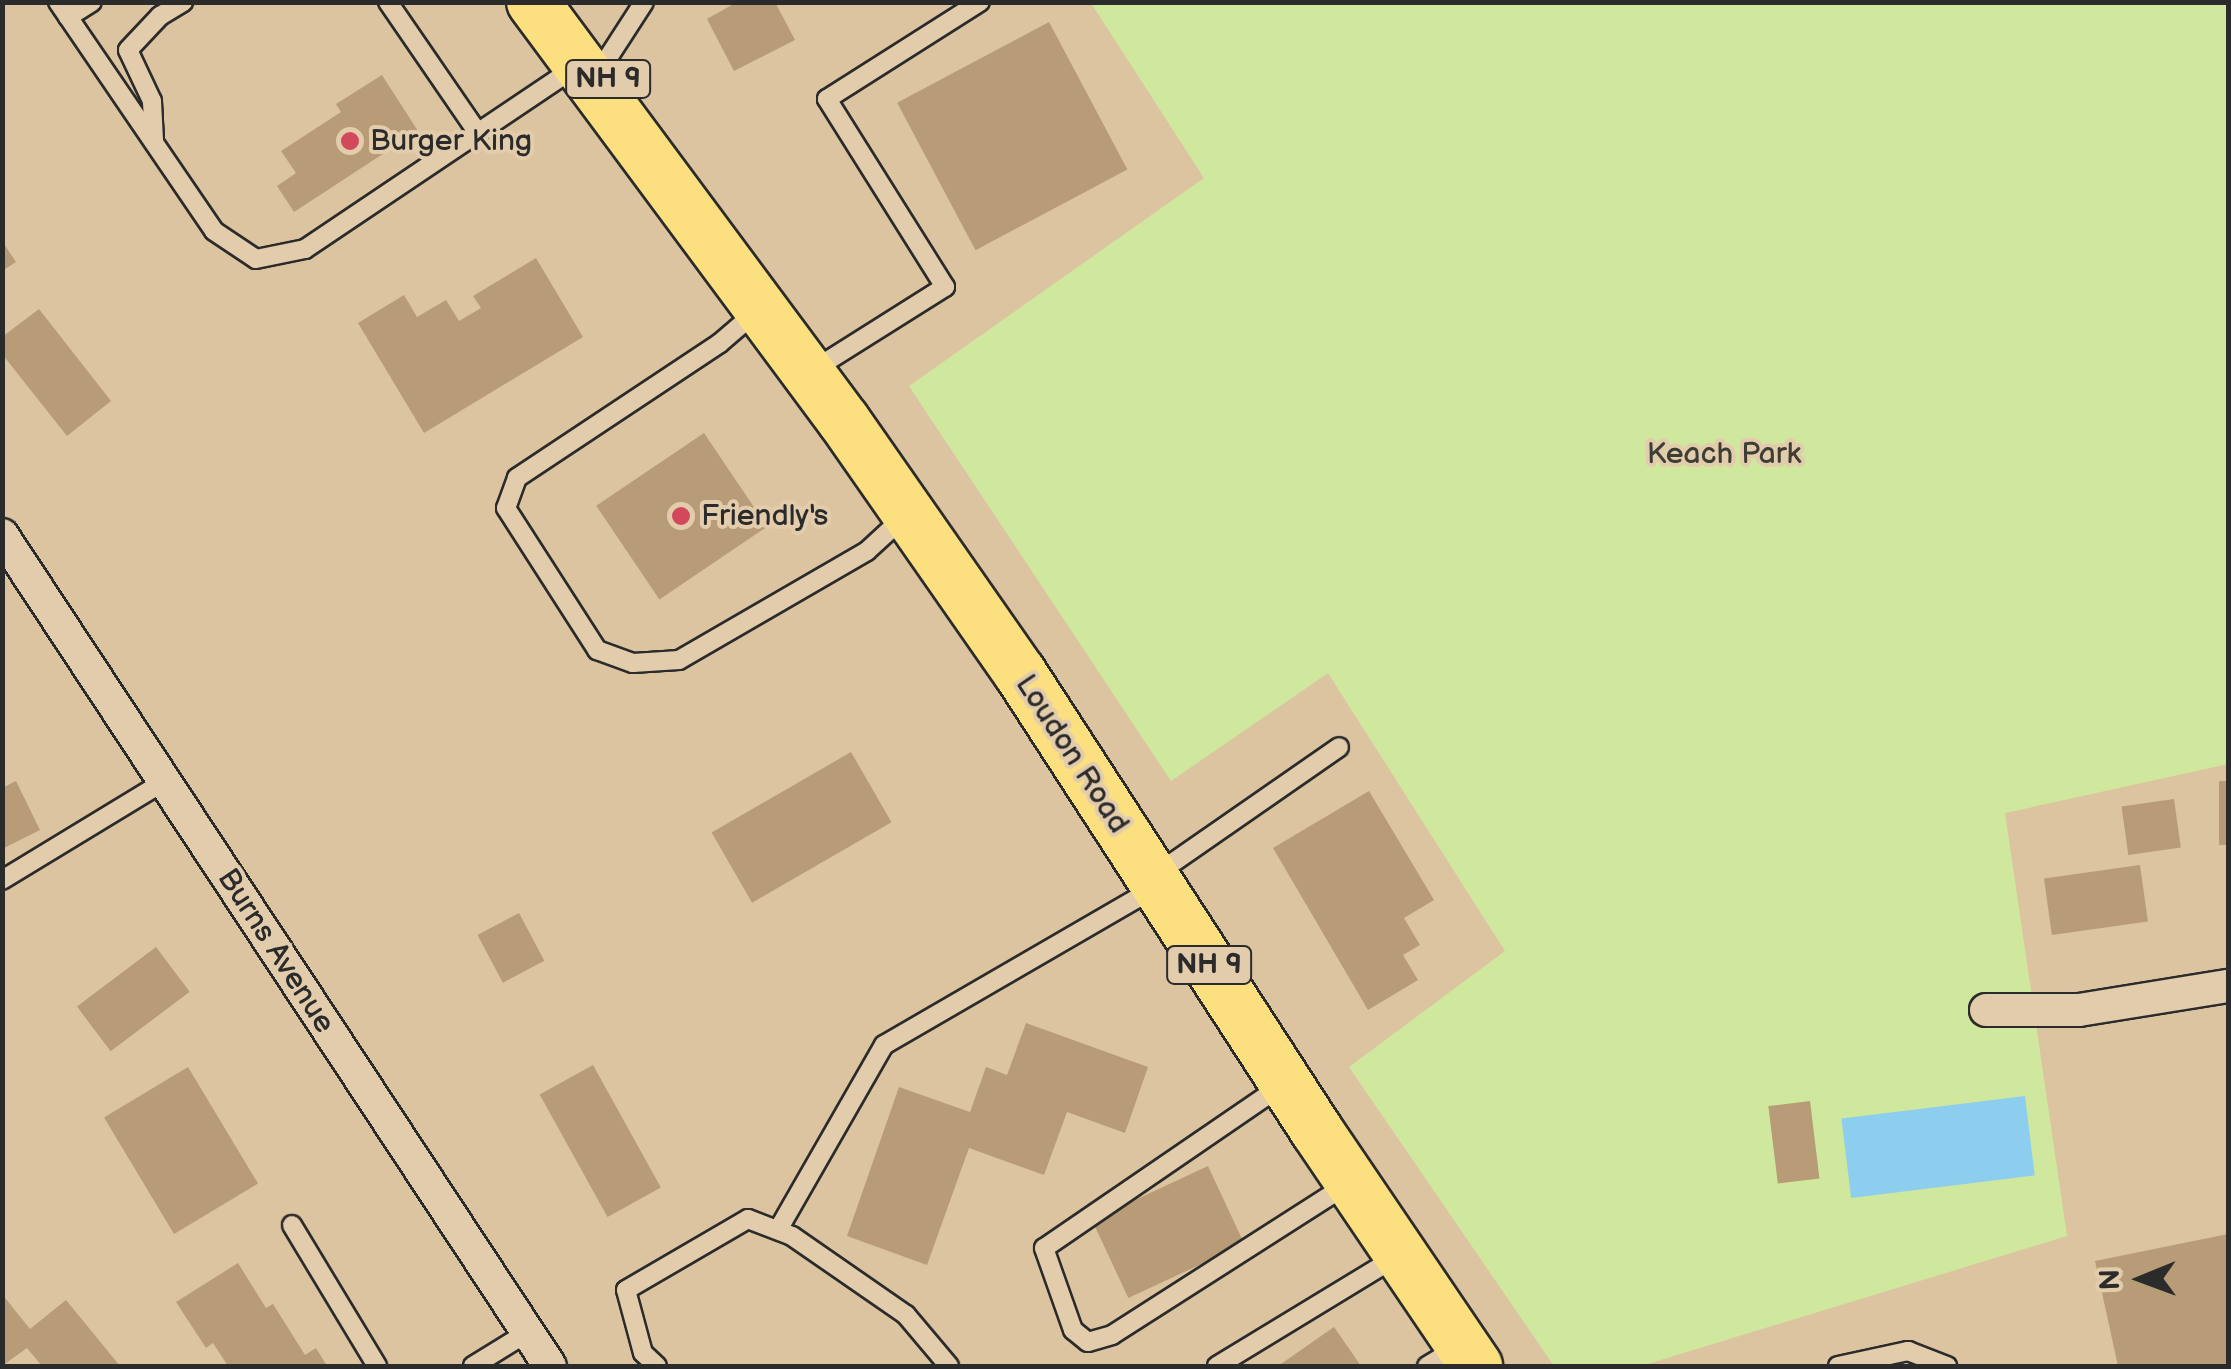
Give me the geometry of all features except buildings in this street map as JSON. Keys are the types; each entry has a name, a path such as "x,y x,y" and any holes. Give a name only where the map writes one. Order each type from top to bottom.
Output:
{"main road":[{"name":"Loudon Road","path":"533,2 590,66 646,156 909,513 1400,1254 1455,1359"},
{"name":"Loudon Road","path":"570,2 590,66"}],"street":[{"name":"Burns Avenue","path":"2,535 550,1366"},
{"path":"1986,1010 2079,1010 2228,986"}],"lane":[{"path":"92,2 63,10 214,231 256,259 305,249 478,132 590,66 644,2"},
{"path":"154,143 152,101 128,50 160,16 184,2"},
{"path":"388,2 478,132"},
{"path":"808,373 945,287 827,99 980,2"},
{"path":"760,308 720,343 517,478 506,508 597,650 634,663 679,660 867,551 909,513"},
{"path":"778,1230 884,1045 1155,882 1339,747"},
{"path":"2,880 164,781"},
{"path":"1285,1082 1044,1248 1073,1330 1088,1342 1112,1335 1351,1182"},
{"path":"657,1366 644,1353 626,1290 748,1219 778,1230 906,1315 949,1366"},
{"path":"292,1225 377,1366"},
{"path":"1216,1366 1400,1254"},
{"path":"473,1366 528,1332"},
{"path":"1838,1366 1908,1351 1947,1366"}],"green space":[{"name":"Keach Park","path":"1091,3 2228,3 2228,764 2005,813 2067,1236 1641,1366 1554,1366 1349,1067 1505,951 1328,673 1171,781 909,386 1204,178"}],"water":[{"path":"2025,1096 2035,1175 1851,1198 1841,1119"}],"place":[{"name":"Burger King","path":"350,141"},
{"name":"Friendly's","path":"681,516"}]}
